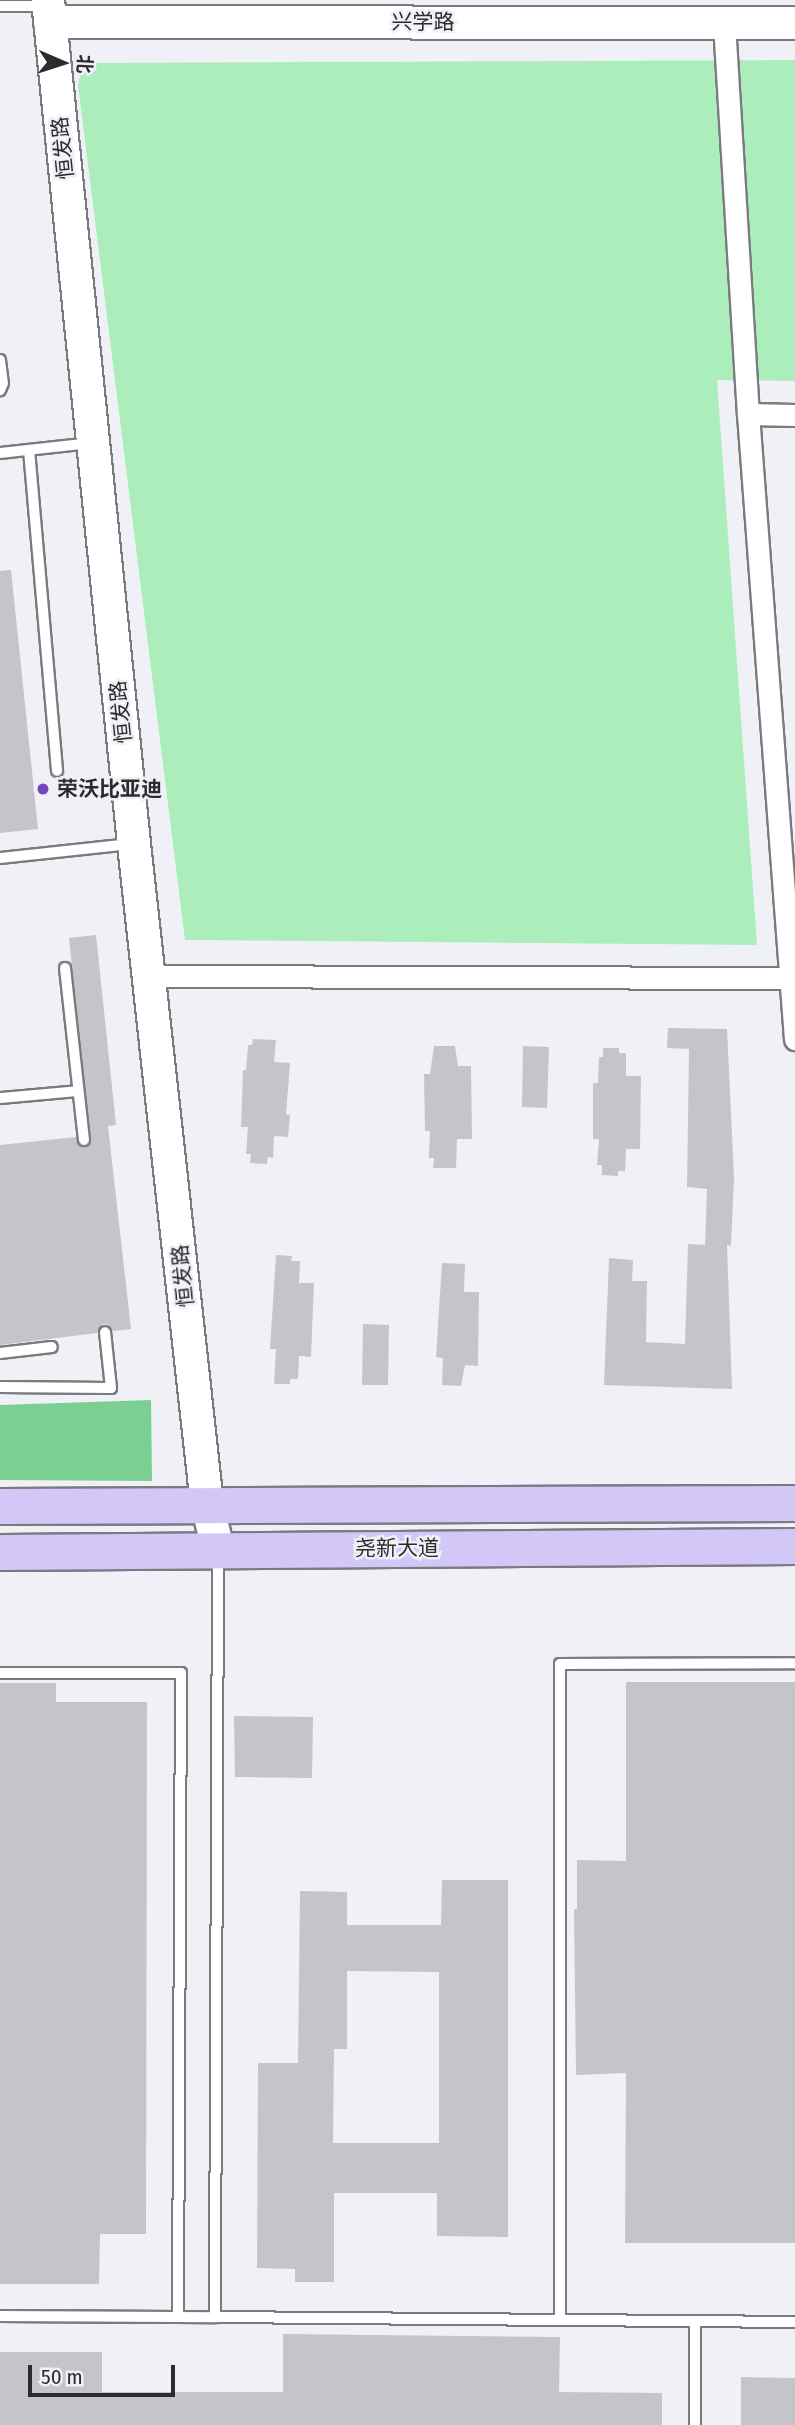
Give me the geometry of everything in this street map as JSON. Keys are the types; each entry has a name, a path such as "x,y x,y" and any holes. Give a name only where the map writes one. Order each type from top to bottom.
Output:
{"main road":[{"name":"尧新大道","path":"0,1506 795,1503"},
{"name":"尧新大道","path":"0,1552 795,1546"}],"street":[{"name":"兴学路","path":"49,9 795,23"},
{"name":"恒发路","path":"49,9 134,844 207,1504 218,1549"},
{"path":"724,23 748,414 793,978 795,1039"},
{"path":"748,414 795,415"},
{"path":"149,976 793,978"}],"lane":[{"path":"0,6 49,9"},
{"path":"0,360 3,383 0,390"},
{"path":"0,453 93,443"},
{"path":"29,450 57,771"},
{"path":"0,858 134,844"},
{"path":"65,968 84,1140"},
{"path":"0,1098 78,1090"},
{"path":"0,1387 111,1388 105,1332"},
{"path":"0,1353 52,1348"},
{"path":"215,2317 218,1549"},
{"path":"560,2320 560,1664 795,1663"},
{"path":"0,1673 181,1672 178,2317"},
{"path":"0,2316 795,2322"},
{"path":"695,2321 695,2425"}],"green space":[{"path":"795,60 795,381 717,380 757,945 185,940 78,85 83,63"},
{"path":"151,1400 152,1481 0,1480 0,1405"}],"building":[{"path":"11,570 38,829 0,833 0,571"},
{"path":"96,935 116,1125 108,1126 131,1329 113,1331 109,1325 103,1324 97,1333 0,1345 0,1145 76,1137 81,1147 91,1144 69,938"},
{"path":"668,1028 727,1029 734,1177 731,1246 727,1245 732,1389 604,1385 609,1258 633,1260 632,1281 647,1281 646,1342 685,1344 688,1244 705,1245 707,1189 687,1187 689,1049 667,1048"},
{"path":"253,1039 276,1040 274,1062 290,1063 286,1114 290,1115 288,1137 274,1136 273,1158 268,1157 267,1164 250,1163 251,1154 246,1154 248,1127 241,1127 243,1070 246,1070 248,1045 252,1045"},
{"path":"434,1046 455,1046 458,1066 471,1066 472,1139 457,1139 456,1168 433,1168 434,1158 429,1158 430,1131 425,1131 424,1074 430,1074"},
{"path":"523,1046 549,1047 547,1108 522,1107"},
{"path":"603,1048 619,1048 619,1053 626,1053 626,1076 641,1076 640,1149 626,1149 625,1171 618,1171 618,1176 602,1175 602,1165 597,1165 599,1139 593,1139 593,1083 598,1083 599,1057 603,1057"},
{"path":"276,1255 292,1256 291,1261 300,1261 299,1283 314,1283 311,1357 299,1356 298,1379 290,1379 290,1384 274,1384 276,1349 270,1349"},
{"path":"442,1263 465,1264 464,1292 479,1292 478,1366 465,1365 461,1386 442,1385 443,1358 436,1357"},
{"path":"363,1324 389,1325 388,1385 362,1385"},
{"path":"626,1682 795,1682 795,2243 625,2243 626,2073 576,2075 574,1909 577,1909 577,1860 626,1861"},
{"path":"0,1683 56,1683 56,1702 147,1702 146,2234 100,2234 99,2284 0,2284"},
{"path":"234,1716 313,1717 312,1778 235,1777"},
{"path":"442,1880 508,1880 508,2237 437,2236 437,2193 334,2193 334,2282 295,2282 295,2269 257,2268 258,2063 298,2063 300,1891 347,1892 347,1925 441,1925","holes":["347,1971 439,1972 439,2143 333,2143 334,2049 347,2049"]},
{"path":"283,2334 560,2337 559,2392 662,2393 662,2425 0,2425 0,2352 102,2352 102,2392 283,2392"},
{"path":"741,2377 795,2378 795,2425 741,2425"}],"place":[{"name":"荣沃比亚迪","path":"43,789"}]}
